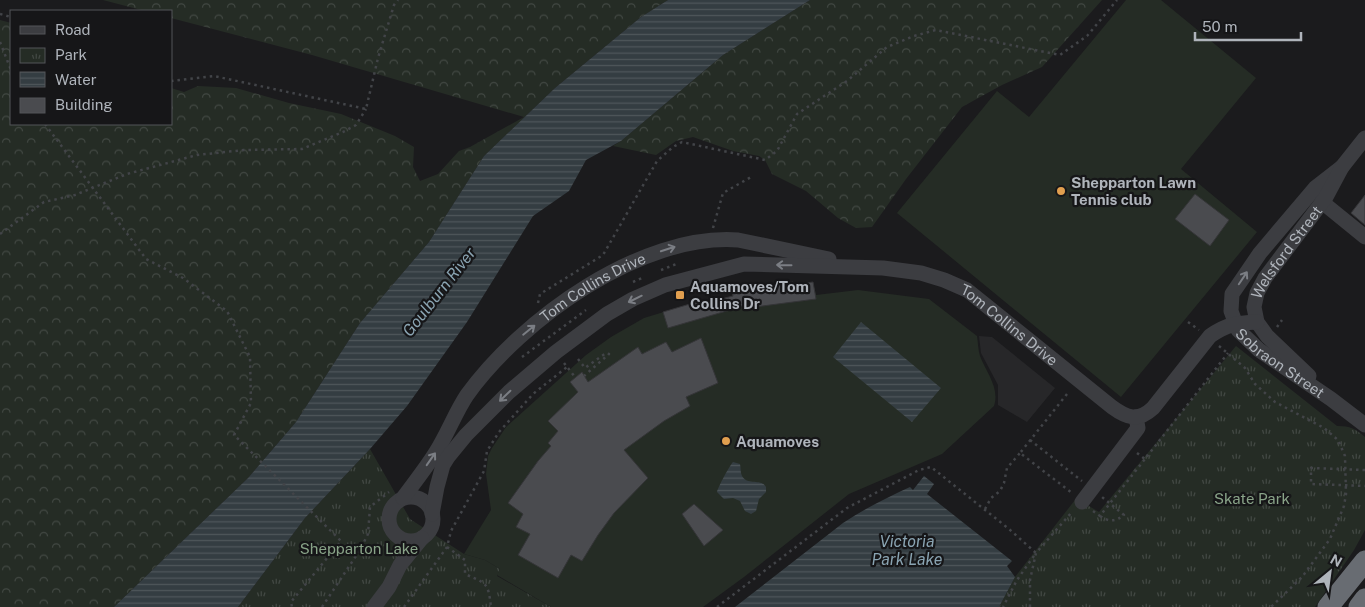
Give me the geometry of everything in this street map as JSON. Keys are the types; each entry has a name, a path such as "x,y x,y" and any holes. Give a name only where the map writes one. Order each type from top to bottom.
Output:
{"highway":[{"path":"1328,607 1363,559"},
{"path":"1359,607 1365,599"}],"street":[{"name":"Welsford Street","path":"1136,417 1147,413 1153,408 1208,338 1221,328 1234,323 1257,322 1254,307 1257,293 1265,278 1322,202 1342,167 1365,138"},
{"name":"Welsford Street","path":"1234,323 1231,311 1232,294 1242,278 1260,253 1315,188 1342,167"},
{"path":"1322,202 1365,237"},
{"name":"Tom Collins Drive","path":"403,498 437,451 468,395 510,347 544,317 581,290 613,272 646,256 671,247 696,241 725,239 738,240 867,267"},
{"name":"Tom Collins Drive","path":"432,514 443,465 448,456 509,392 556,352 607,314 633,299 665,285 738,264 867,267 921,273 944,280 966,290 1112,407 1124,415 1136,417"},
{"name":"Sobraon Street","path":"1257,322 1267,336 1331,399"},
{"name":"Sobraon Street","path":"1234,323 1242,336 1259,350 1365,424"},
{"path":"1082,502 1138,428 1136,417"},
{"path":"374,607 389,587 400,565 431,528 432,514 424,502 418,498 403,498 397,502 389,514 391,529 408,540 422,538"},
{"path":"396,534 401,547 400,565"}],"path":[{"path":"0,234 44,202 74,195 127,174 197,155 244,150 302,149 343,132 356,124 366,109 378,58 394,5 398,0"},
{"path":"0,42 10,67"},
{"path":"172,81 214,76 366,109"},
{"path":"46,125 146,259 183,278 227,311 250,357 251,403 234,435 341,541 292,602 292,607"},
{"path":"1188,322 1245,368 1255,384 1275,402 1324,428 1338,440 1345,456 1346,486 1344,506 1330,538 1302,578 1271,607"},
{"path":"578,359 585,368 606,353 609,354 584,376"},
{"path":"1100,516 1228,353"},
{"path":"404,607 447,547 451,532 484,471 487,451 491,444 533,394 567,367 575,377"},
{"path":"984,510 991,498 1000,491 1007,468 1067,394"},
{"path":"1020,453 1100,516 1110,521 1119,519 1124,515 1030,440"},
{"path":"1126,444 1145,459"},
{"path":"717,607 847,508 919,470 931,467 1036,553"},
{"path":"1365,470 1311,468 1311,484 1365,486"},
{"path":"1003,607 1017,580 1036,553 1064,519 1082,502"},
{"path":"447,547 465,560 465,574 482,582 489,590 490,607"},
{"path":"1030,607 1030,580 1036,553"}],"shaded area":[{"path":"979,336 992,337 1055,388 1027,422 998,405 998,385 981,353"}],"green space":[{"path":"103,0 668,0 641,17 555,88 484,156 429,242 360,323 296,422 248,478 114,607 0,607 0,20 10,23 10,125 172,125 172,88 184,92 198,86 236,88 289,103 341,114 395,136 414,147 413,167 420,181 438,174 459,151 470,147 524,117 312,55 172,18 172,10 141,10"},
{"path":"810,0 1102,0 1042,67 1002,85 962,107 906,179 872,227 856,228 838,218 806,191 772,174 765,160 759,156 733,151 693,137 676,141 656,155 613,146 723,55"},
{"name":"Shepparton Lawn Tennis club","path":"1126,0 1161,0 1256,78 1181,169 1257,232 1121,397 897,213 997,91 1029,117"},
{"name":"Aquamoves","path":"793,282 793,285 813,282 816,295 858,290 929,299 977,336 980,356 994,386 994,406 942,454 849,494 703,607 551,607 497,575 500,569 485,560 464,554 491,510 486,474 488,456 492,448 506,427 586,355 611,337 644,318 700,301 701,304 718,299 719,302 733,300 731,289 749,289"},
{"name":"Skate Park","path":"1236,346 1337,426 1352,428 1365,437 1365,530 1354,550 1315,607 999,607 1015,577 1075,500 1099,512"},
{"name":"Shepparton Lake","path":"370,449 410,519 464,554 485,560 500,569 497,576 551,607 238,607 305,518"}],"water":[{"name":"Goulburn River","path":"668,0 810,0 723,55 621,141 586,160 569,191 533,216 467,322 407,406 370,449 305,518 238,607 114,607 248,478 296,422 360,323 429,242 484,156 555,88 641,17"},
{"path":"861,322 941,388 912,422 833,357"},
{"path":"733,462 740,464 741,474 745,479 764,484 766,487 766,492 759,499 756,511 751,514 745,511 740,501 733,498 724,499 717,492"},
{"name":"Victoria Park Lake","path":"924,476 934,484 927,494 1012,561 1007,566 1015,577 999,607 735,607 843,523 867,508 901,491 910,487 913,490"}],"building":[{"name":"Shepparton Lawn Tennis club","path":"1195,194 1229,220 1210,246 1175,219"},
{"path":"1365,195 1365,225 1351,213"},
{"path":"793,282 793,285 813,282 816,299 755,307 754,303 668,328 663,312 700,301 701,304 733,296 731,289 749,289"},
{"path":"701,338 718,383 686,397 690,406 664,421 624,450 648,478 614,513 582,561 571,555 558,578 518,555 530,534 516,527 523,514 508,503 551,446 548,443 558,431 548,421 578,392 570,382 582,372 588,382 638,347 642,354 666,342 672,352"},
{"path":"694,504 723,530 704,546 682,514"}],"place":[{"name":"Shepparton Lawn Tennis club","path":"1061,191"},
{"name":"Aquamoves/Tom Collins Dr","path":"680,295"},
{"name":"Aquamoves","path":"726,441"}]}
